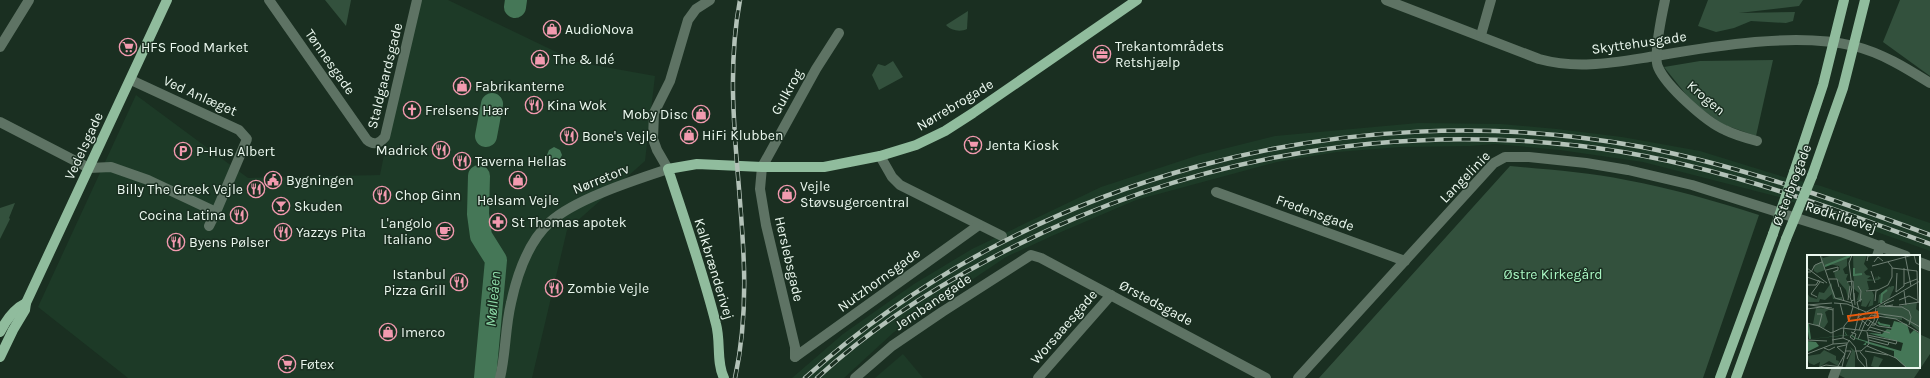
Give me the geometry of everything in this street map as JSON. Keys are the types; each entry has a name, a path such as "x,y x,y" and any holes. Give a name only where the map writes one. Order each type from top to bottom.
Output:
{"main road":[{"name":"Vedelsgade","path":"0,357 13,330 25,310 26,303 168,0"},
{"name":"Nørrebrogade","path":"668,169 697,164 762,167 824,167 880,156 916,145 945,131 1137,0"},
{"name":"Østerbrogade","path":"1720,378 1810,128 1844,0"},
{"name":"Østerbrogade","path":"1736,378 1786,239 1812,176 1843,88 1855,46 1865,0"},
{"name":"Kalkbrænderivej","path":"668,169 705,282 717,325 719,337 719,363 722,377"},
{"name":"Vedelsgade","path":"0,332 17,308 26,303"}],"street":[{"path":"0,47 29,0"},
{"name":"Tønnesgade","path":"269,0 367,140"},
{"name":"Staldgaardsgade","path":"367,140 373,143 380,143 385,137 417,0"},
{"path":"668,169 657,150 653,139 654,113 670,81 688,20 696,9 710,0"},
{"name":"Skyttehusgade","path":"1386,0 1481,35 1539,59 1564,64 1607,64 1722,45 1800,40 1834,42 1855,46 1892,60 1930,83"},
{"path":"1481,35 1491,0"},
{"path":"1656,55 1665,0"},
{"name":"Gulkrog","path":"762,167 816,68 839,33"},
{"name":"Krogen","path":"1656,55 1658,67 1680,96 1718,126 1757,141"},
{"name":"Ved Anlæget","path":"131,80 239,130 247,139 209,226"},
{"path":"0,122 89,168 111,167 148,180 216,212"},
{"path":"880,156 892,177 900,185 1002,236"},
{"name":"Langelinie","path":"1298,378 1494,163 1505,157 1529,157 1586,163 1628,170 1692,185 1766,208"},
{"name":"Herslebsgade","path":"762,167 760,189 766,225 795,347 795,357"},
{"name":"Nørretorv","path":"500,378 511,304 516,285 532,247 549,223 568,208 668,169"},
{"name":"Fredensgade","path":"1216,192 1405,261"},
{"name":"Rødkildevej","path":"1766,208 1881,245 1904,255"},
{"name":"Nutzhornsgade","path":"795,357 979,225"},
{"path":"1877,255 1881,245"},
{"name":"Ørstedsgade","path":"1031,255 1041,258 1266,378"},
{"name":"Jernbanegade","path":"854,378 892,346 1031,255"},
{"path":"1920,262 1930,266"},
{"name":"Worsaaesgade","path":"1038,378 1111,295"},
{"path":"1833,378 1837,368"}],"shaded area":[{"path":"415,0 448,0 577,62 655,76 645,161 567,230 532,378 128,378 38,307 136,95 248,178 380,175"},
{"path":"1418,123 1501,124 1557,129 1622,137 1700,151 1784,177 1821,186 1930,223 1930,251 1779,197 1643,162 1560,150 1495,144 1470,146 1401,147 1337,152 1277,162 1136,200 1006,257 894,332 844,378 792,378 843,334 914,284 972,249 1101,187 1199,155 1275,136"},
{"path":"554,147 560,150 562,155 554,167 551,165 547,155 549,150"},
{"path":"903,354 923,378 875,378"}],"green space":[{"path":"325,0 351,0 346,26"},
{"path":"1708,0 1803,0 1799,6 1739,13 1795,12 1793,21 1786,23 1751,21 1734,28 1716,32 1698,26"},
{"path":"1900,0 1930,0 1930,76 1883,42"},
{"path":"968,11 967,29 956,30 951,29 946,25"},
{"path":"1773,60 1756,136 1722,124 1692,102 1664,67 1700,61"},
{"path":"893,61 903,77 879,90 872,75 878,64 885,66"},
{"name":"Østre Kirkegård","path":"1510,166 1583,173 1643,183 1693,195 1759,215 1703,378 1319,378"},
{"path":"15,203 9,218 10,219 0,239 0,208"},
{"path":"1920,334 1930,339 1930,354 1914,378 1845,378 1839,375 1841,368 1920,368"}],"waterway":[{"name":"Mølleåen","path":"515,7 516,0"},
{"name":"Mølleåen","path":"486,136 492,104"},
{"name":"Mølleåen","path":"479,176 478,214 481,236 496,260 485,378"}],"railway":[{"path":"735,378 742,330 744,283 743,236 735,142 733,95 734,47 740,0"},
{"path":"805,378 893,308 989,249 1090,202 1197,166 1307,143 1419,132 1531,133 1642,147 1715,164 1788,185 1930,235"},
{"path":"817,378 877,328 943,285 988,260 1057,226 1129,197 1202,175 1276,157 1351,146 1427,140 1504,140 1581,146 1626,153 1670,161 1758,184 1802,198 1930,244"}],"place":[{"name":"AudioNova","path":"552,29"},
{"name":"HFS Food Market","path":"128,47"},
{"name":"Trekantområdets Retshjælp","path":"1102,54"},
{"name":"The & Idé","path":"540,59"},
{"name":"Fabrikanterne","path":"462,86"},
{"name":"Kina Wok","path":"534,105"},
{"name":"Frelsens Hær","path":"412,110"},
{"name":"Moby Disc","path":"701,114"},
{"name":"HiFi Klubben","path":"689,135"},
{"name":"Bone's Vejle","path":"569,136"},
{"name":"Jenta Kiosk","path":"973,145"},
{"name":"Madrick","path":"441,150"},
{"name":"P-Hus Albert","path":"183,151"},
{"name":"Taverna Hellas","path":"462,161"},
{"name":"Bygningen","path":"273,180"},
{"name":"Helsam Vejle","path":"518,180"},
{"name":"Billy The Greek Vejle","path":"256,189"},
{"name":"Vejle Støvsugercentral","path":"787,194"},
{"name":"Chop Ginn","path":"382,195"},
{"name":"Skuden","path":"281,206"},
{"name":"Cocina Latina","path":"239,215"},
{"name":"St Thomas apotek","path":"498,222"},
{"name":"L'angolo Italiano","path":"445,231"},
{"name":"Yazzys Pita","path":"283,232"},
{"name":"Byens Pølser","path":"176,242"},
{"name":"Istanbul Pizza Grill","path":"459,282"},
{"name":"Zombie Vejle","path":"554,288"},
{"name":"Imerco","path":"388,332"},
{"name":"Føtex","path":"287,364"}]}
